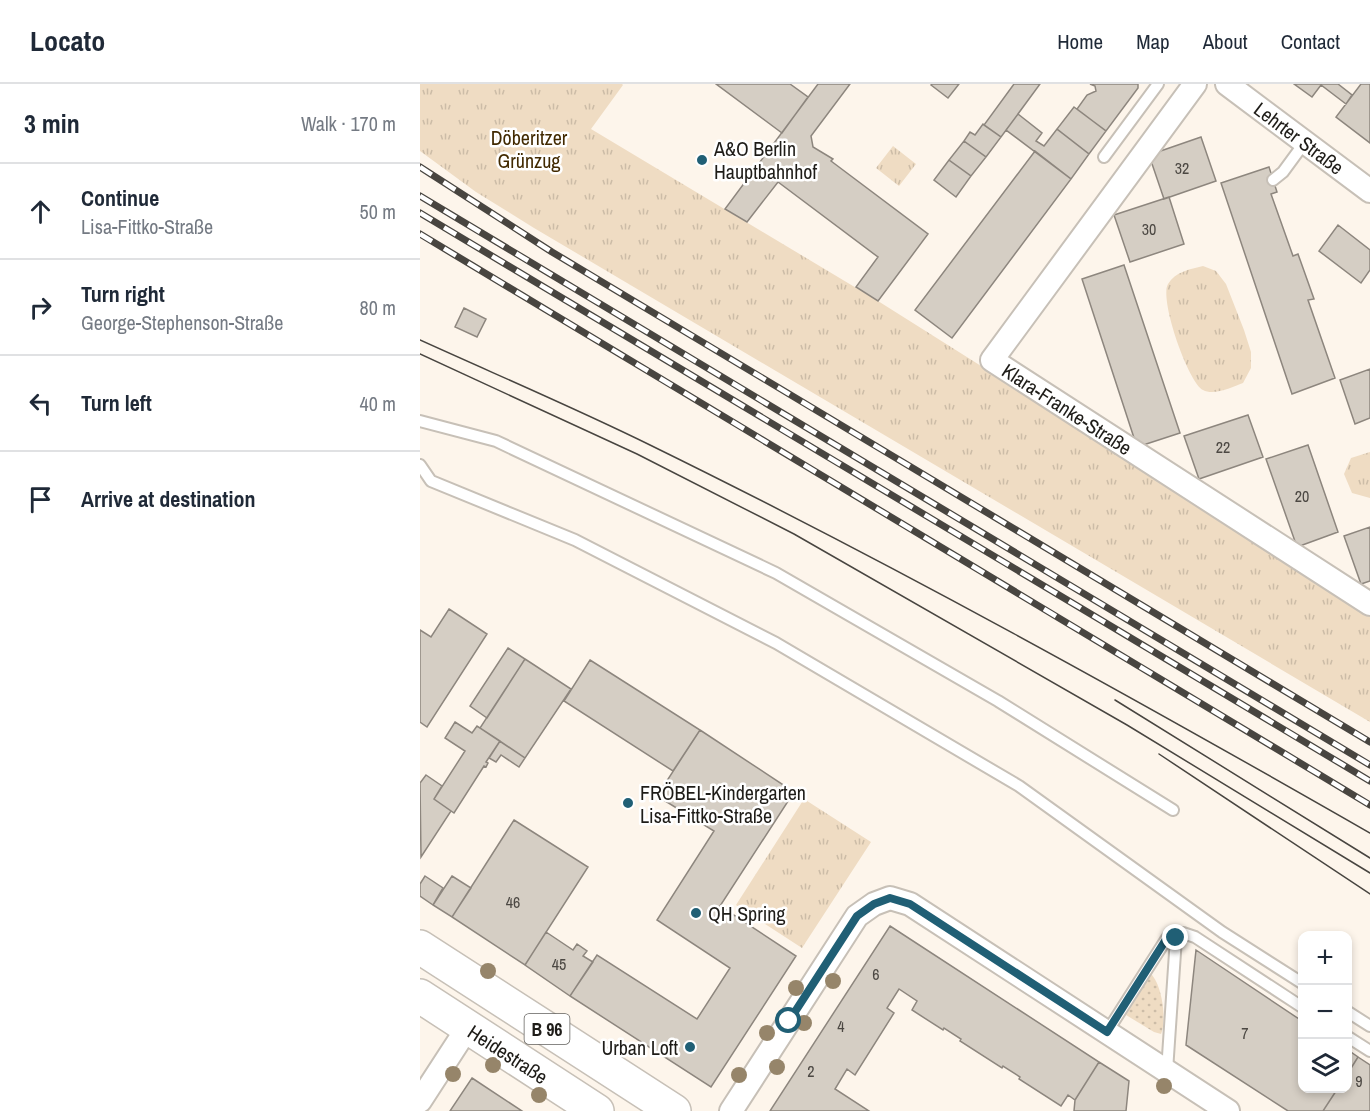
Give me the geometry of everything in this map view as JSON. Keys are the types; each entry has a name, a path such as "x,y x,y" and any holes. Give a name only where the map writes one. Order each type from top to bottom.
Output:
{"main road":[{"name":"B 96","path":"420,947 674,1111"},
{"name":"Heidestraße","path":"420,996 597,1111"}],"street":[{"name":"Klara-Franke-Straße","path":"1195,84 992,360 1370,604"},
{"name":"Lehrter Straße","path":"1227,84 1370,191"},
{"path":"731,1111 857,916 874,904 890,898 910,904 1228,1111"},
{"path":"420,1101 468,1027"}],"lane":[{"path":"1104,157 1158,84"},
{"path":"1273,180 1281,174 1305,142"},
{"path":"420,421 496,441 776,573 998,701 1173,810"},
{"path":"420,465 431,481 575,540 776,643 1009,780 1126,861 1222,932 1298,980"},
{"path":"1176,938 1183,933 1195,937 1298,1004"},
{"path":"1107,1032 1167,938 1171,936 1176,938"},
{"path":"1167,1071 1176,938"},
{"path":"1352,1015 1370,1026"},
{"path":"1350,1039 1370,1051"}],"green space":[{"name":"Döberitzer Grünzug","path":"420,84 622,84 591,129 878,301 1370,611 1370,722 476,192 420,151"},
{"path":"893,146 916,164 899,186 876,168"},
{"path":"1203,266 1216,271 1226,284 1251,352 1251,368 1243,383 1212,392 1203,390 1197,384 1183,357 1171,322 1166,293 1168,284 1175,277"},
{"path":"1370,452 1370,498 1352,493 1344,474 1351,458"},
{"path":"804,799 871,842 802,948 736,905"},
{"path":"1151,974 1158,986 1162,1003 1164,1020 1161,1034 1126,1015"}],"building":[{"name":"A&O Berlin Hauptbahnhof","path":"716,84 790,84 808,97 782,133"},
{"path":"818,84 850,84 811,136 813,147 833,159 831,161 928,234 878,301 856,287 878,257 778,182 747,222 725,209"},
{"path":"932,84 959,84 948,98"},
{"path":"1014,84 1040,84 1001,137 984,125"},
{"path":"1090,84 1138,84 1138,88 1106,131 1077,109 1087,95 1096,91 1095,86"},
{"path":"1294,84 1338,84 1352,95 1346,104 1321,85 1312,97"},
{"path":"1361,84 1370,84 1370,143 1336,117"},
{"path":"1074,107 1106,131 1089,154 1057,129"},
{"path":"1018,114 1042,133 1036,141 1044,146 1057,129 1089,154 1071,179 1006,130"},
{"path":"983,124 1001,137 986,157 964,141 970,132 975,135"},
{"path":"1201,137 1216,181 1164,199 1149,155"},
{"path":"964,141 986,157 971,176 949,160"},
{"path":"1035,151 1071,179 952,338 915,310"},
{"path":"949,160 971,176 956,197 934,180"},
{"path":"1269,167 1277,192 1271,194 1293,256 1298,254 1314,299 1308,300 1335,378 1292,394 1221,183"},
{"path":"1169,197 1184,244 1130,262 1114,215"},
{"path":"1338,225 1370,250 1370,270 1361,283 1319,251"},
{"path":"1124,265 1180,433 1137,447 1082,279"},
{"path":"464,308 486,319 477,337 455,327"},
{"path":"1370,369 1370,418 1355,424 1340,380"},
{"path":"1248,415 1263,457 1199,479 1184,436"},
{"path":"1308,445 1338,532 1297,547 1266,459"},
{"path":"1370,527 1370,581 1361,584 1344,536"},
{"path":"449,609 487,634 427,727 420,722 420,630 431,637"},
{"path":"508,648 525,659 487,718 470,706"},
{"path":"525,659 571,689 525,758 480,728"},
{"path":"590,660 700,730 673,771 564,701"},
{"path":"455,722 472,733 477,726 500,741 486,762 488,763 486,767 484,766 454,813 434,799 465,751 445,738"},
{"name":"QH Spring","path":"700,730 794,792 720,906 796,956 711,1087 570,996 597,955 697,1019 730,968 657,920 714,831 657,796"},
{"path":"500,741 525,758 519,767 501,755 496,762 489,758"},
{"path":"426,775 442,786 434,799 451,811 421,857 420,783"},
{"path":"514,820 588,867 525,965 452,917"},
{"path":"425,876 443,888 433,905 420,896 420,884"},
{"path":"452,876 471,888 452,917 433,905"},
{"path":"890,926 1099,1062 1075,1100 1068,1095 1061,1106 1003,1066 1002,1068 944,1028 943,1030 912,1010 917,1001 899,989 887,1008 894,1013 855,1075 847,1069 835,1089 869,1111 770,1111"},
{"path":"546,932 573,950 577,944 587,951 583,956 593,962 570,996 525,965"},
{"path":"1196,950 1298,1018 1298,1093 1335,1093 1323,1111 1288,1111 1186,1045"},
{"path":"1352,1053 1358,1057 1352,1067"},
{"path":"1358,1057 1370,1065 1370,1111 1323,1111 1335,1093 1352,1093 1352,1067"},
{"path":"1099,1062 1129,1081 1126,1111 1074,1111 1075,1100"},
{"path":"472,1078 522,1111 450,1111"}],"tram line":[{"path":"420,340 622,431 833,537 1192,732 1370,833"},
{"path":"420,354 637,454 794,534 1127,725 1370,873"},
{"path":"1115,700 1370,858"},
{"path":"1159,754 1370,894"}],"railway":[{"path":"420,167 552,252 1370,742"},
{"path":"420,196 1370,765"},
{"path":"420,213 1370,781"},
{"path":"420,234 1370,805"}],"place":[{"name":"A&O Berlin Hauptbahnhof","path":"702,160"},
{"name":"FRÖBEL-Kindergarten Lisa-Fittko-Straße","path":"628,803"},
{"name":"QH Spring","path":"696,913"},
{"name":"Urban Loft","path":"690,1047"}],"route":[{"path":"789,1021 857,916 874,904 890,898 910,904 1107,1032 1167,938 1171,936 1176,938"}]}
